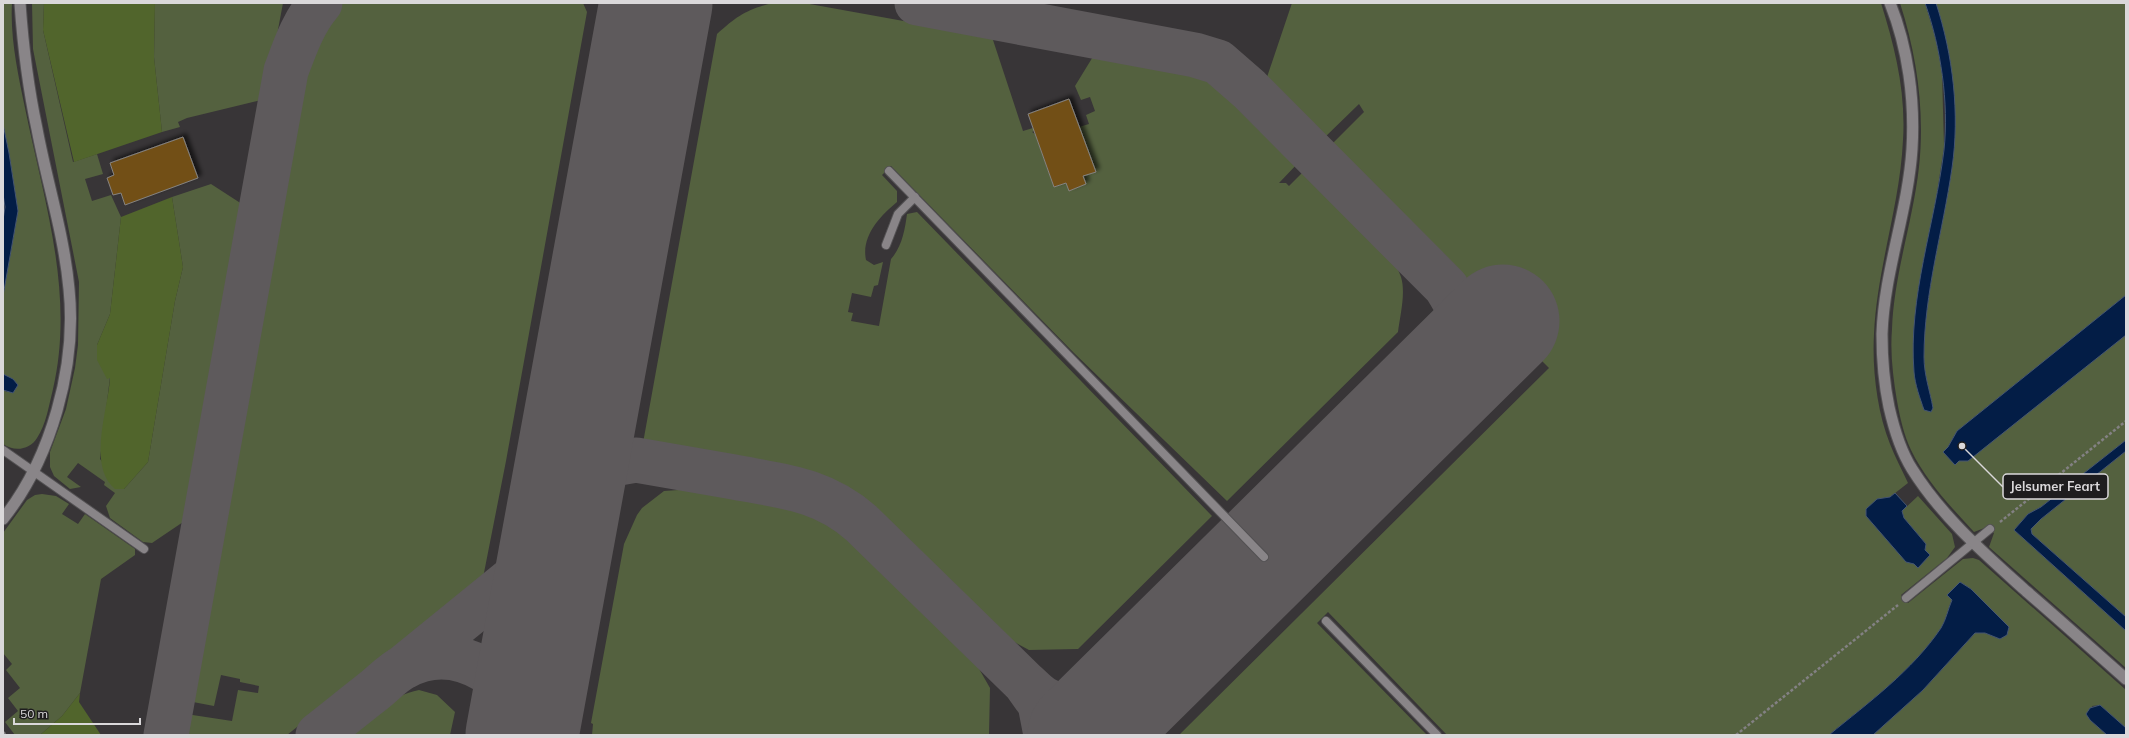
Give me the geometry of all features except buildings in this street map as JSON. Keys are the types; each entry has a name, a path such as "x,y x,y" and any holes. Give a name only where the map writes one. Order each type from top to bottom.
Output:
{"street":[{"path":"3,520 19,497 50,432 63,384 70,321 69,290 59,222 37,130 29,86 22,42 20,3"},
{"path":"1890,3 1898,27 1910,88 1912,148 1907,193 1886,302 1882,333 1883,368 1893,425 1902,450 1911,468 1946,515 1974,543 2126,679"}],"lane":[{"path":"889,171 1264,557"},
{"path":"886,245 898,214 915,197"},
{"path":"3,450 144,549"},
{"path":"1906,598 1990,530"},
{"path":"1326,621 1437,735"}],"path":[{"path":"1990,530 2126,421"},
{"path":"1736,735 1906,598"},
{"path":"3,732 6,735"}],"green space":[{"path":"3,3 12,3 12,29 15,56 48,213 59,283 61,318 59,353 53,389 45,421 34,442 26,447 17,449 7,447 3,444 3,390 7,392 13,379 3,374 3,296 18,211 3,124"},
{"path":"32,3 44,3 43,30 73,162 97,154 103,174 85,179 92,201 111,195 121,217 110,314 97,345 110,377 100,459 124,489 148,462 175,301 183,267 172,197 211,184 245,206 189,518 152,543 143,542 110,518 106,506 115,493 104,485 105,482 78,463 67,477 81,487 70,489 54,476 50,467 50,452 66,409 75,368 78,345 79,282 33,49"},
{"path":"44,3 155,3 154,57 162,132 74,162 43,30"},
{"path":"155,3 283,3 265,99 187,118 178,122 180,127 162,132 154,57"},
{"path":"340,3 583,3 587,12 506,461 482,583 465,593 287,735 180,735 184,715 186,714 232,721 238,690 258,693 259,686 240,682 240,679 221,675 214,706 193,702 187,697 301,79 316,39 327,20"},
{"path":"772,3 804,3 992,37 1023,131 1033,128 1034,131 1032,132 1035,134 1054,187 1066,183 1069,191 1086,184 1083,176 1096,172 1079,127 1089,124 1086,115 1095,111 1090,97 1081,100 1075,86 1094,55 1200,75 1224,86 1299,162 1279,183 1286,183 1289,186 1306,169 1359,220 1373,235 1395,264 1401,277 1403,290 1398,332 1227,501 1074,353 891,166 882,175 897,191 897,202 878,220 869,235 865,251 866,260 874,265 883,262 878,285 874,286 871,297 852,293 848,312 853,313 851,321 879,326 891,259 898,249 904,232 907,214 917,212 1212,516 1078,649 1029,650 994,631 862,503 846,491 822,479 643,443 717,34 742,14"},
{"path":"1292,3 1881,3 1895,53 1901,87 1903,105 1903,140 1898,188 1879,285 1874,334 1874,361 1876,390 1885,431 1908,483 1890,497 1877,499 1925,550 1926,544 1904,518 1902,511 1918,496 1952,534 1955,547 1947,558 1901,595 1908,603 1963,559 1973,558 1979,560 2126,690 2126,728 2100,705 2092,706 2090,720 2107,735 1873,735 1923,690 1975,633 1985,633 2000,639 2009,627 1971,589 1960,582 1947,595 1952,599 1946,618 1930,644 1889,685 1829,735 1447,735 1328,612 1317,623 1427,735 1179,735 1549,368 1329,147 1364,112 1359,104 1322,140 1265,83"},
{"path":"1900,3 1925,3 1937,43 1942,73 1944,147 1913,351 1933,408 1924,364 1925,333 1930,286 1952,168 1955,128 1953,85 1950,63 1942,22 1936,3 2126,3 2126,295 1957,431 1948,447 1959,461 2126,335 2126,440 2041,507 2028,514 2014,530 2126,631 2126,668 1989,547 1994,533 1987,527 1974,532 1931,483 1917,461 1906,438 1898,407 1892,365 1891,338 1896,288 1913,207 1919,167 1921,125 1915,63"},
{"path":"172,197 183,267 175,301 148,462 124,489 115,489 107,479 102,466 101,437 110,378 107,379 97,360 97,345 110,314 121,217"},
{"path":"2126,451 2126,617 2032,534 2031,529 2041,519"},
{"path":"707,488 760,496 795,504 827,517 842,527 970,653 990,688 989,735 592,735 593,724 591,723 624,544 637,515 642,508 664,491"},
{"path":"42,494 56,496 69,504 62,514 78,524 85,514 135,549 135,555 101,579 80,693 62,716 40,735 15,735 5,722 18,711 8,698 20,688 6,670 12,664 3,653 3,533 27,500 35,495"},
{"path":"419,690 437,695 455,712 450,735 349,735 390,702"},
{"path":"80,693 79,702 101,735 40,735 62,716"}],"water":[{"path":"1925,3 1936,3 1942,23 1951,64 1955,106 1952,168 1930,286 1925,333 1924,364 1933,408 1931,412 1924,410 1917,387 1914,372 1913,344 1918,288 1940,178 1944,150 1945,114 1939,57 1931,20"},
{"path":"3,124 18,211 3,296 3,220 5,207 3,194"},
{"path":"2126,295 2126,335 1968,461 1959,461 1955,465 1943,452 1948,447 1957,431"},
{"path":"3,374 13,379 18,385 13,393 3,390"},
{"path":"2126,440 2126,451 2041,519 2031,529 2032,534 2126,617 2126,631 2014,530 2028,514 2041,507"},
{"path":"1895,493 1907,506 1902,511 1904,518 1926,544 1925,550 1930,555 1918,568 1914,564 1906,562 1866,516 1866,509 1877,499 1890,497"},
{"path":"1960,582 1971,589 2009,627 2007,635 2000,639 1985,633 1975,633 1923,690 1873,735 1829,735 1889,685 1930,644 1946,618 1952,600 1947,595"},
{"path":"2100,705 2126,728 2126,735 2107,735 2090,720 2086,714 2090,708"}],"taxiway":[{"path":"166,735 286,71 304,27 320,3"},
{"path":"651,30 666,3"},
{"path":"917,3 1195,55 1218,62 1249,89 1446,287 1460,311 1466,332 1462,352 1447,376"},
{"path":"404,667 544,553 571,499 582,483 598,471 613,464 636,460 785,487 817,496 847,512 861,523 1025,683 1040,704 1046,735"},
{"path":"318,735 391,676 414,662 435,657 445,657 466,661 485,670 493,676 505,690 513,707 518,735"},
{"path":"1025,683 1044,699 1056,704 1068,706 1080,706 1103,701 1136,684"},
{"path":"1114,735 1117,720 1136,684"}],"runway":[{"path":"522,735 656,3"},
{"path":"1084,735 1503,321"}],"place":[{"name":"Jelsumer Feart","path":"1962,446"}]}
